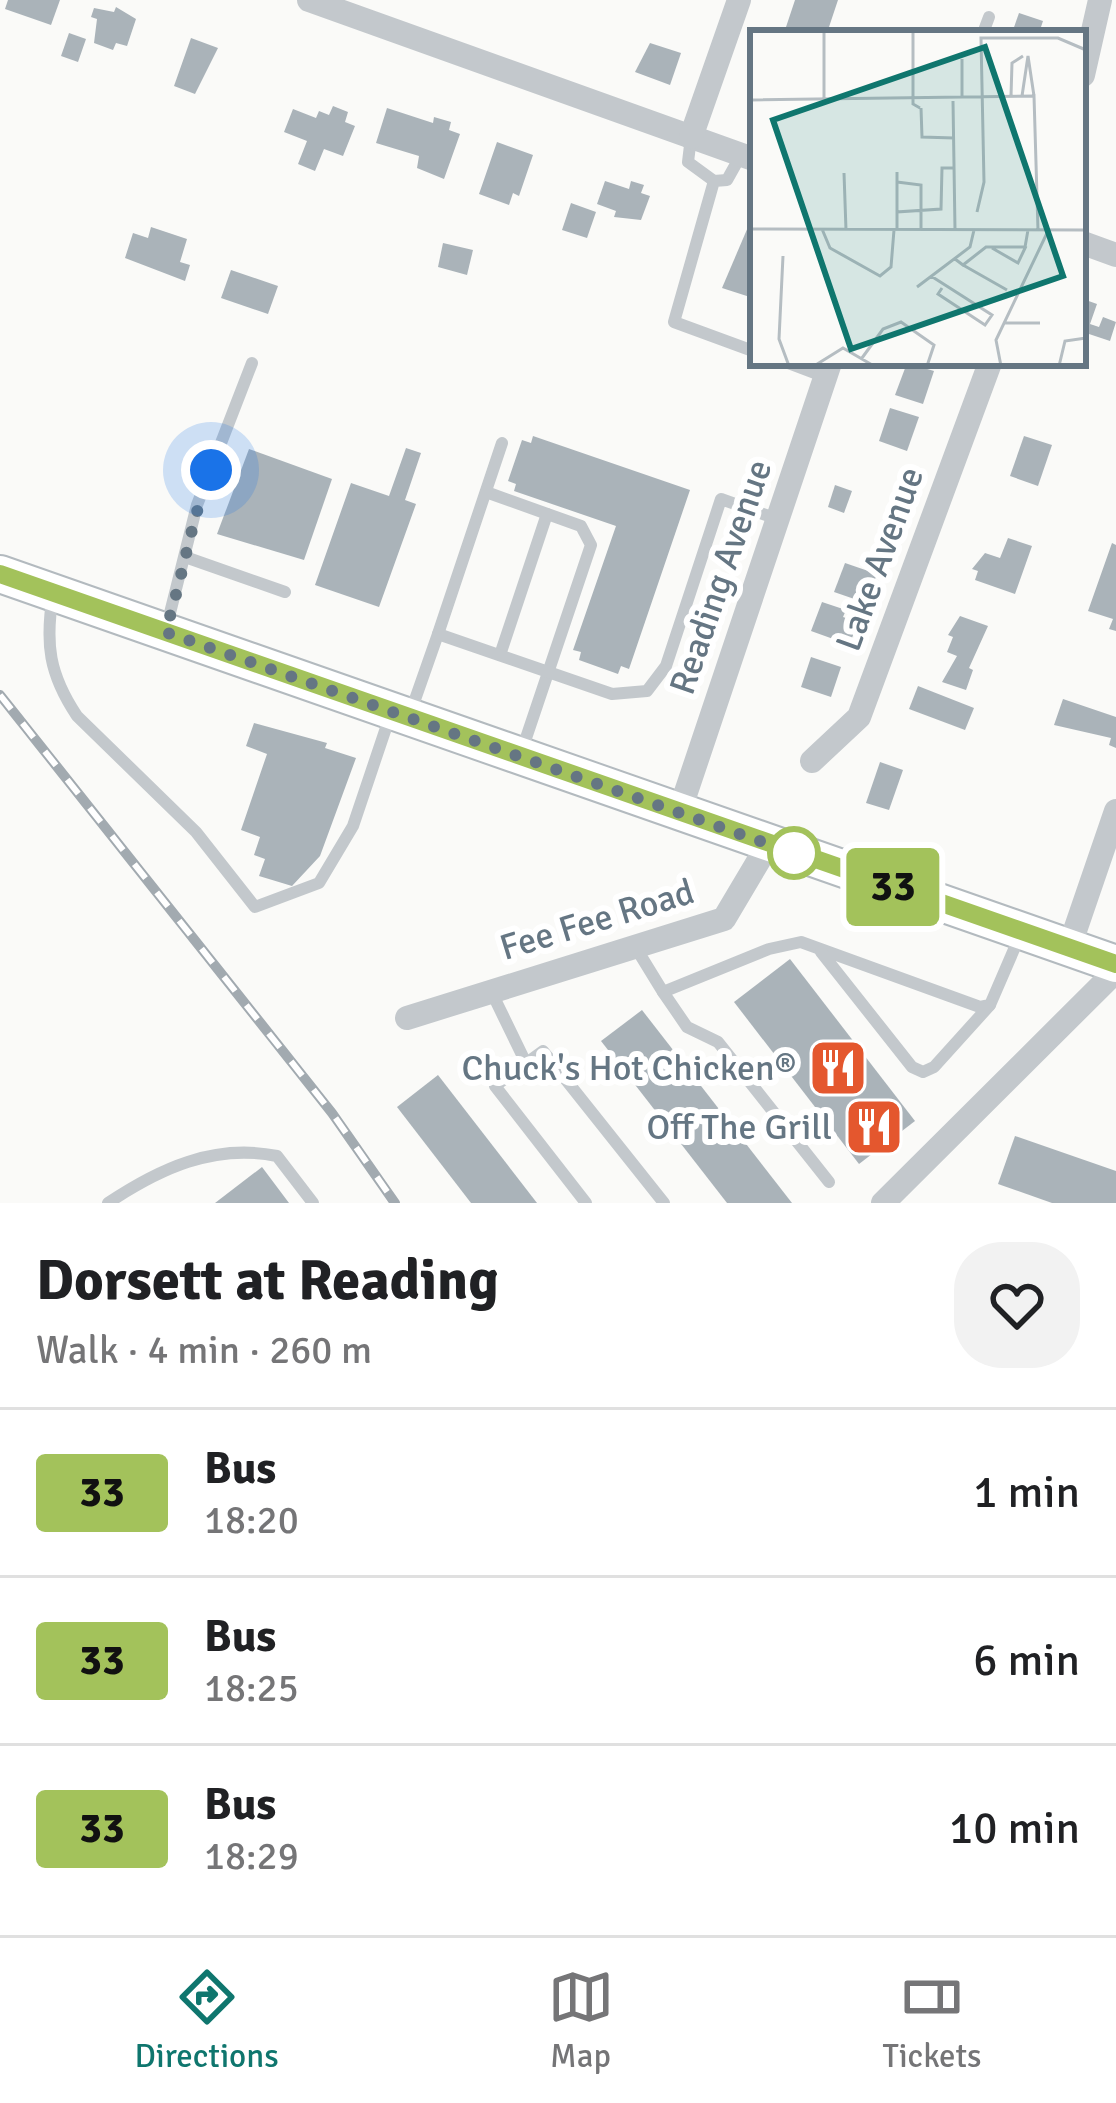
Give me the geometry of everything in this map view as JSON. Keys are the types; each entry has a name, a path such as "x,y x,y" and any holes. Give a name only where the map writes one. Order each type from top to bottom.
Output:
{"main road":[{"path":"0,574 1116,968"}],"street":[{"path":"309,0 747,157"},
{"path":"692,137 739,0"},
{"path":"1086,62 1100,0"},
{"path":"1086,245 1116,255"},
{"name":"Lake Avenue","path":"812,761 859,717 989,366"},
{"name":"Reading Avenue","path":"679,813 827,370"},
{"path":"1069,948 1116,811"},
{"name":"Fee Fee Road","path":"407,1018 724,919 768,844"},
{"path":"883,1203 1116,968"}],"lane":[{"path":"984,30 989,17"},
{"path":"692,137 688,162 714,182 727,180 747,157"},
{"path":"714,182 674,322 750,349"},
{"path":"165,632 188,558 197,506 252,363"},
{"path":"53,593 47,641 61,691 77,716 218,856 255,907 319,883 352,826 438,634 502,443"},
{"path":"486,492 581,526 591,545 520,757"},
{"path":"438,634 612,694 647,691 666,666 722,499 780,520"},
{"path":"500,656 547,514"},
{"path":"188,558 286,592"},
{"path":"820,951 912,1067 923,1072 934,1067 990,1005 1022,932"},
{"path":"663,992 784,944 801,942 957,1001 990,1005"},
{"path":"636,948 687,1027 718,1042 829,1182"},
{"path":"491,990 526,1063"},
{"path":"586,1203 495,1085 543,1051 664,1203"},
{"path":"108,1203 178,1163 252,1151 277,1156 313,1203"}],"building":[{"path":"8,0 60,0 51,25 5,9"},
{"path":"795,0 838,0 828,30 785,30"},
{"path":"116,7 136,19 127,46 116,43 113,50 94,43 97,19 91,17 94,8 114,12"},
{"path":"1019,13 1043,21 1040,30 1013,30"},
{"path":"69,33 86,39 78,62 61,56"},
{"path":"191,38 218,48 195,94 174,86"},
{"path":"650,43 681,53 670,85 635,72"},
{"path":"333,106 348,112 345,122 355,126 343,156 324,149 315,171 298,164 307,141 284,132 293,109 316,118 319,111 329,115"},
{"path":"387,108 433,123 434,117 451,122 449,130 460,134 444,179 417,168 419,156 376,143"},
{"path":"497,142 533,155 519,196 513,193 509,205 479,194"},
{"path":"605,181 629,189 631,181 644,185 641,193 650,196 641,220 614,217 616,211 597,204"},
{"path":"571,203 596,212 587,238 562,230"},
{"path":"151,227 187,239 180,262 190,265 185,281 125,258 133,233 148,238"},
{"path":"748,227 750,228 750,297 722,288"},
{"path":"443,243 473,250 467,275 438,267"},
{"path":"231,270 278,286 268,314 221,298"},
{"path":"1086,300 1097,304 1090,324 1099,327 1103,317 1116,322 1110,341 1086,333"},
{"path":"906,366 934,371 923,404 895,395"},
{"path":"890,408 919,417 907,451 879,441"},
{"path":"533,436 690,490 629,669 621,666 618,674 579,660 581,652 573,650 616,526 514,491 516,484 508,481 522,440 531,443"},
{"path":"1024,436 1052,445 1038,486 1010,476"},
{"path":"406,448 421,453 405,500 416,504 379,607 315,585 351,483 389,496"},
{"path":"249,449 332,479 304,560 217,534"},
{"path":"835,485 852,491 844,513 828,507"},
{"path":"1008,538 1032,546 1015,594 975,580 978,571 972,569 985,553 1000,558"},
{"path":"1112,543 1116,545 1116,631 1109,629 1113,619 1088,611"},
{"path":"845,563 877,574 866,603 834,592"},
{"path":"822,602 846,610 843,617 857,622 850,645 811,631"},
{"path":"960,616 988,626 969,668 973,670 966,690 942,682 957,656 947,652 953,637 948,635"},
{"path":"811,657 841,667 831,697 801,687"},
{"path":"918,686 974,708 965,730 909,709"},
{"path":"1063,699 1116,717 1116,748 1109,745 1111,738 1054,725"},
{"path":"254,723 327,743 325,748 356,758 320,856 292,886 259,876 265,859 254,855 260,837 241,830 267,754 246,746"},
{"path":"880,762 903,770 889,810 866,803"},
{"path":"790,959 915,1121 859,1164 734,1002"},
{"path":"642,1010 792,1203 727,1203 601,1041"},
{"path":"438,1075 537,1203 471,1203 397,1107"},
{"path":"1015,1136 1116,1171 1116,1203 1052,1203 998,1184"},
{"path":"262,1167 289,1203 215,1203"}],"railway":[{"path":"0,695 332,1113 395,1203"}],"bus line":[{"name":"33","path":"0,574 1116,964"}],"place":[{"name":"Chuck's Hot Chicken®","path":"838,1068"},
{"name":"Off The Grill","path":"874,1127"}],"route":[{"path":"211,470 190,527 188,558 165,632 811,859 794,853"}]}
